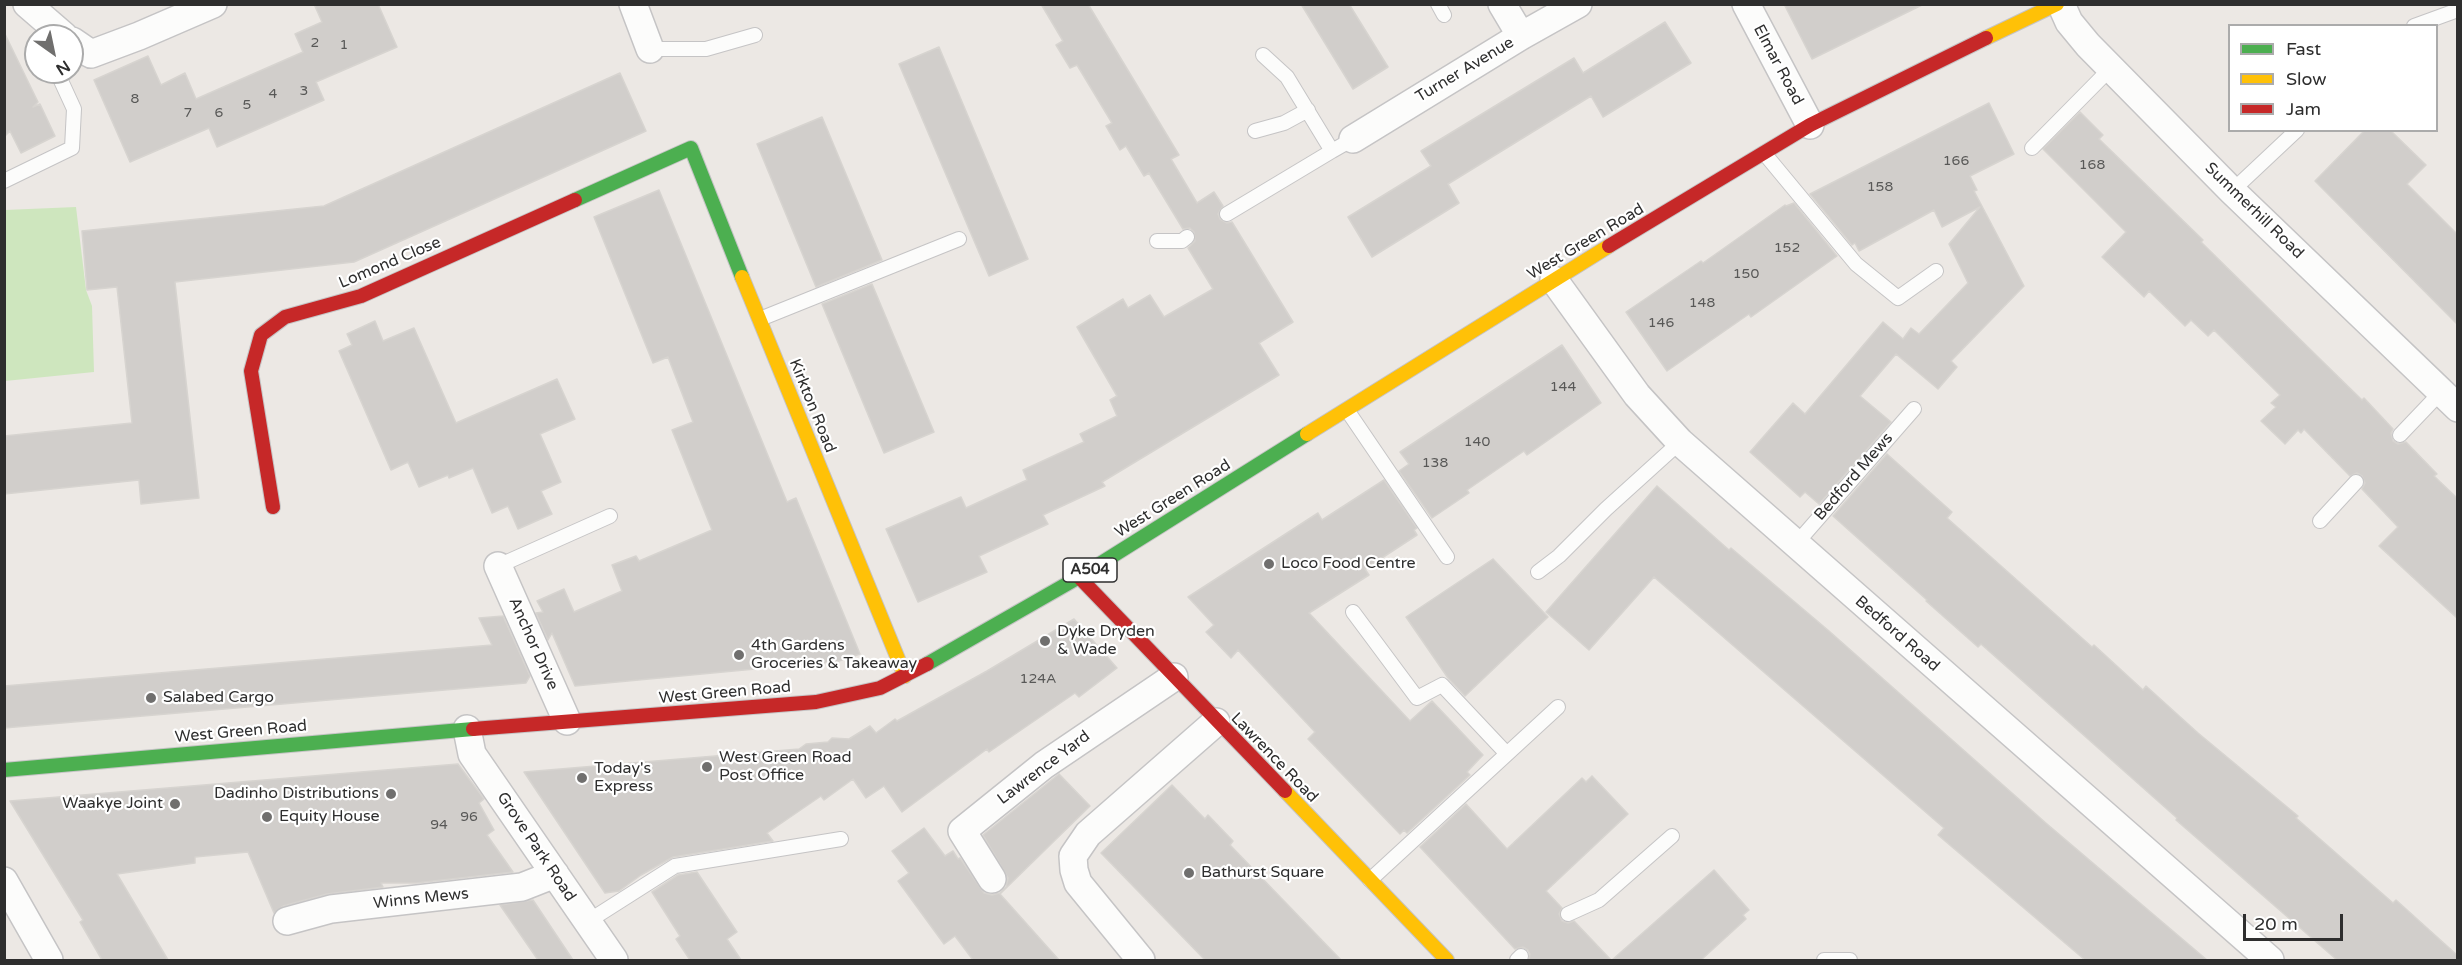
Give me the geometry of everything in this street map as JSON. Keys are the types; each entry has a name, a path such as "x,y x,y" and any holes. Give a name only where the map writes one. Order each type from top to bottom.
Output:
{"main road":[{"name":"West Green Road","path":"4,770 467,729 816,702 880,688 1079,577 1554,280 1810,125 1922,68 2057,4"},
{"name":"Kirkton Road","path":"691,148 792,402 905,676"},
{"name":"Lomond Close","path":"273,507 251,371 261,335 285,317 361,296 691,148"},
{"name":"Lawrence Road","path":"1079,577 1447,960"}],"street":[{"path":"27,4 49,24"},
{"path":"84,50 91,54 140,36 213,4"},
{"path":"633,4 650,49"},
{"path":"1502,4 1521,36"},
{"name":"Turner Avenue","path":"1342,145 1578,4"},
{"name":"Elmar Road","path":"1746,4 1810,125"},
{"name":"Summerhill Road","path":"2061,4 2076,33 2232,191 2449,400"},
{"name":"Bedford Road","path":"1554,280 1637,395 1680,442 2270,960"},
{"name":"Anchor Drive","path":"498,566 567,722"},
{"name":"Lawrence Yard","path":"992,879 962,831 1044,765 1174,677"},
{"path":"1140,960 1078,884 1073,856 1088,834 1216,722"},
{"name":"Grove Park Road","path":"467,729 472,754 614,960"},
{"name":"Winns Mews","path":"287,921 331,909 522,887 555,874"},
{"path":"4,881 49,960"}],"lane":[{"path":"2419,24 2457,10"},
{"path":"650,49 706,49 754,35"},
{"path":"1227,214 1342,145 1308,110 1287,77 1263,55"},
{"path":"2032,148 2111,68"},
{"path":"4,181 72,148 74,109 63,84"},
{"path":"1255,131 1284,123 1308,110"},
{"path":"2232,191 2295,132"},
{"path":"1764,153 1856,264 1898,298 1936,271"},
{"path":"1157,242 1182,241 1187,237"},
{"path":"760,319 959,239"},
{"path":"2400,435 2449,400"},
{"name":"Bedford Mews","path":"1795,545 1914,409"},
{"path":"1347,410 1447,557"},
{"path":"1538,572 1559,556 1606,509 1680,442"},
{"path":"2320,521 2356,482"},
{"path":"498,566 610,516"},
{"path":"1353,612 1416,698 1442,686 1507,754"},
{"path":"1370,880 1558,707"},
{"path":"1568,914 1599,900 1672,836"},
{"path":"587,922 675,866 841,839"},
{"path":"1824,960 1850,960"}],"green space":[{"path":"76,207 86,290 92,306 94,372 5,381 5,210"}],"building":[{"path":"314,4 378,4 397,47 316,82 324,100 217,147 209,128 130,162 94,80 148,56 161,85 185,73 196,99 303,52 295,34 322,22"},
{"path":"1041,4 1088,4 1179,155 1171,159 1197,203 1214,192 1223,206 1218,214 1220,219 1227,223 1232,222 1293,322 1259,343 1279,375 1102,482 1105,486 1043,515 1048,524 979,556 987,572 918,602 886,529 961,497 966,508 1027,480 1023,470 1084,442 1080,434 1117,416 1110,400 1117,396 1077,327 1123,299 1128,308 1150,295 1164,317 1213,289 1188,248 1195,241 1194,232 1190,228 1183,229 1149,173 1144,176 1126,146 1120,150 1106,126 1112,123 1077,65 1070,68 1056,45 1063,41"},
{"path":"1301,4 1349,4 1388,67 1353,89"},
{"path":"1784,4 1924,4 1812,59"},
{"path":"1665,22 1691,63 1603,117 1591,96 1448,184 1459,203 1372,257 1348,217 1431,166 1421,151 1574,58 1583,73"},
{"path":"4,32 24,73 24,84 29,84 38,102 33,107 40,104 55,136 21,153 10,131 4,137"},
{"path":"939,47 1028,259 989,276 899,64"},
{"path":"620,73 646,131 354,262 175,282 199,498 141,504 139,480 4,494 4,436 132,423 117,287 87,290 82,231 324,206"},
{"path":"1989,103 2014,154 1970,176 1977,190 1974,191 2024,286 1951,361 1957,367 1938,389 1896,354 1860,396 1891,422 1819,504 1805,492 1800,497 1750,452 1793,403 1805,414 1883,322 1903,339 1911,328 1919,334 1968,283 1949,244 1980,207 1942,227 1934,210 1859,251 1855,243 1852,245 1810,194"},
{"path":"2080,112 2103,135 2099,139 2203,240 2201,242 2362,400 2364,398 2393,429 2391,433 2393,441 2398,444 2406,442 2437,474 2434,476 2457,498 2457,618 2379,546 2398,527 2362,489 2365,483 2362,476 2357,473 2350,476 2304,429 2301,433 2298,430 2285,444 2261,421 2276,407 2271,403 2280,395 2214,330 2208,336 2191,320 2185,326 2149,291 2144,297 2102,257 2126,232 2043,149"},
{"path":"822,117 882,260 816,287 757,144"},
{"path":"2363,132 2392,132 2426,165 2407,184 2457,234 2457,324 2315,181"},
{"path":"659,190 787,502 796,498 860,654 836,662 754,667 755,669 575,686 552,633 548,640 536,613 543,612 537,601 564,589 574,612 622,591 612,565 636,556 639,561 712,530 672,430 693,422 668,357 653,363 594,217"},
{"path":"1794,203 1837,256 1751,317 1749,314 1667,371 1626,312 1701,261 1703,263 1785,205"},
{"path":"872,284 934,432 884,453 822,304"},
{"path":"375,321 383,341 414,328 456,423 557,379 575,419 540,434 561,482 541,491 552,514 518,529 508,506 492,513 473,468 419,487 408,462 391,470 339,351 352,345 347,334"},
{"path":"1562,345 1601,403 1527,455 1524,451 1467,490 1469,493 1432,518 1399,471 1409,464 1400,452"},
{"path":"1887,454 1952,512 1947,518 2092,647 2094,645 2143,690 2146,686 2198,733 2298,816 2296,818 2393,903 2396,900 2457,955 2457,960 2337,960 2176,820 2177,818 1981,644 1978,647 1926,601 1833,516"},
{"path":"1384,480 1417,528 1414,530 1417,535 1365,569 1369,575 1309,613 1410,721 1432,701 1483,755 1467,772 1470,775 1407,833 1404,830 1400,834 1308,739 1315,732 1238,650 1231,658 1206,632 1214,625 1188,597 1318,513 1322,520"},
{"path":"1657,486 1729,550 1731,548 1829,631 2047,824 2207,960 2085,960 1938,835 1944,828 1654,577 1589,650 1546,612"},
{"path":"1493,559 1548,617 1465,696 1448,678 1406,617"},
{"path":"503,616 530,676 526,683 4,728 4,686 492,645 479,618"},
{"path":"1074,619 1117,668 1079,697 1075,693 989,752 987,749 902,812 884,786 866,798 853,779 824,800 821,796 767,833 773,841 673,857 641,875 619,891 605,893 524,772 799,749 806,744 828,742 832,738 849,739 870,726 876,733 895,719 897,721 987,671"},
{"path":"458,764 484,799 479,803 494,830 487,835 513,872 416,883 381,883 383,887 327,894 283,906 274,913 248,852 195,857 195,863 117,874 168,960 102,960 80,922 83,920 10,801"},
{"path":"1059,774 1090,806 1000,894 1059,960 973,960 955,936 944,944 898,881 909,873 892,851 924,828 945,856 953,851 958,859 960,858 984,893 992,895 1000,893 1006,887 1008,878 983,835"},
{"path":"1592,776 1628,814 1546,891 1562,908 1559,914 1562,921 1568,923 1574,921 1611,960 1529,960 1528,950 1523,947 1515,949 1420,847 1466,804 1507,849 1582,778 1586,782"},
{"name":"Bathurst Square","path":"1172,785 1205,819 1208,815 1233,841 1230,845 1341,960 1205,960 1101,853"},
{"path":"1714,870 1749,910 1743,915 1746,919 1701,960 1612,960"},
{"path":"697,872 737,932 727,939 741,960 690,960 676,939 680,936 652,892 678,875"},
{"path":"533,900 573,960 538,960 500,905"}],"traffic: fast":[{"path":"575,200 691,148 742,277"},
{"path":"927,664 1079,577 1307,434"},
{"path":"4,770 473,729"}],"traffic: slow":[{"path":"1986,38 2057,4"},
{"path":"1307,434 1609,246"},
{"path":"742,277 905,676"},
{"path":"1285,791 1447,960"}],"traffic: jam":[{"path":"1609,246 1810,125 1986,38"},
{"path":"273,507 251,371 261,335 285,317 361,296 575,200"},
{"path":"1079,577 1285,791"},
{"path":"473,729 816,702 880,688 927,664"}],"place":[{"name":"Loco Food Centre","path":"1269,564"},
{"name":"Dyke Dryden & Wade","path":"1045,641"},
{"name":"4th Gardens Groceries & Takeaway","path":"739,655"},
{"name":"Salabed Cargo","path":"151,698"},
{"name":"West Green Road Post Office","path":"707,767"},
{"name":"Today's Express","path":"582,778"},
{"name":"Dadinho Distributions","path":"391,794"},
{"name":"Waakye Joint","path":"175,804"},
{"name":"Equity House","path":"267,817"},
{"name":"Bathurst Square","path":"1189,873"}]}
